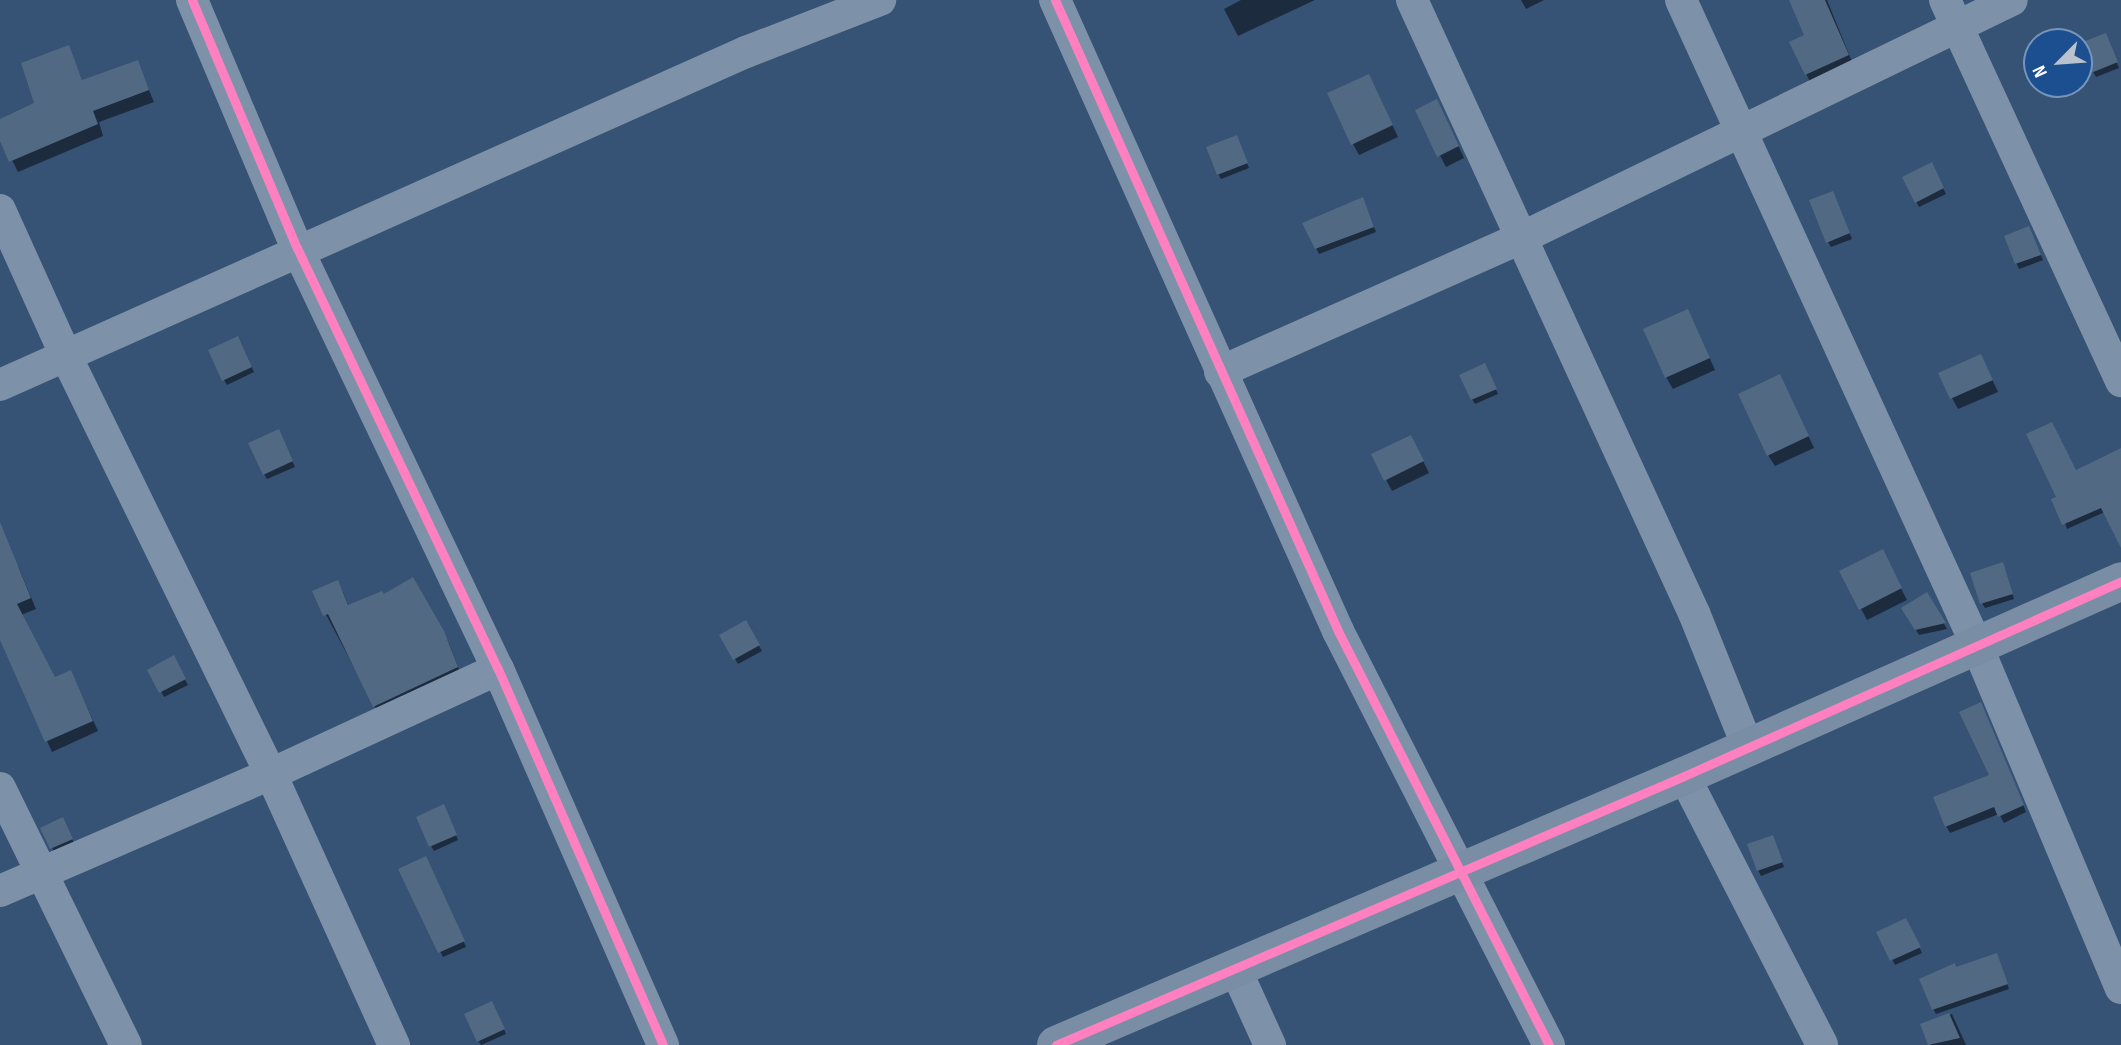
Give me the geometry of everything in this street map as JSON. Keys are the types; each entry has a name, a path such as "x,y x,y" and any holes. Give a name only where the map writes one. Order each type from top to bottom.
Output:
{"street":[{"path":"192,0 297,248 498,669 663,1045"},
{"path":"0,384 297,248 746,52 880,0"},
{"path":"1055,0 1338,631 1549,1045"},
{"path":"1412,0 1694,613 1748,747"},
{"path":"1681,0 1977,646 2121,988"},
{"path":"1220,372 1523,237 1741,131 1950,13 2012,0"},
{"path":"1950,13 2121,381"},
{"path":"0,210 65,354 271,774 394,1045"},
{"path":"1056,1045 1684,776 2121,581"},
{"path":"0,891 271,774 498,669"},
{"path":"1684,776 1822,1045"},
{"path":"0,788 126,1045"},
{"path":"1235,968 1270,1045"}],"building":[{"path":"1789,0 1825,0 1849,55 1805,75 1789,42 1804,35"},
{"path":"2106,33 2118,62 2093,72 2093,38"},
{"path":"69,45 82,80 138,60 149,90 93,111 98,124 9,162 0,141 0,119 34,103 21,63"},
{"path":"1369,74 1393,125 1351,145 1327,93"},
{"path":"1437,99 1459,146 1437,157 1415,110"},
{"path":"1237,135 1248,163 1217,175 1206,147"},
{"path":"1932,162 1944,188 1915,203 1902,177"},
{"path":"1833,191 1850,233 1826,243 1809,200"},
{"path":"1363,197 1374,227 1315,249 1302,223"},
{"path":"2029,226 2041,255 2015,264 2004,236"},
{"path":"1688,309 1710,358 1665,378 1643,329"},
{"path":"238,336 252,367 222,381 208,350"},
{"path":"1981,354 1993,380 1950,399 1938,373"},
{"path":"1485,363 1497,389 1471,400 1459,375"},
{"path":"1780,374 1809,436 1767,456 1738,394"},
{"path":"2052,422 2076,470 2121,448 2121,548 2101,508 2062,525 2051,499 2056,497 2026,434"},
{"path":"279,429 293,461 263,475 248,443"},
{"path":"1411,435 1424,461 1384,481 1371,454"},
{"path":"0,522 31,598 17,604 55,677 71,670 93,721 45,742 0,640"},
{"path":"1883,549 1902,588 1859,610 1839,571"},
{"path":"2003,562 2013,594 1980,604 1970,573"},
{"path":"413,577 444,631 458,667 373,707 328,614 323,616 312,591 338,580 348,605 382,591 384,594"},
{"path":"1927,592 1946,623 1915,630 1901,608"},
{"path":"746,620 760,645 733,660 719,635"},
{"path":"174,655 186,679 159,693 147,670"},
{"path":"1981,702 2024,805 1998,817 1994,807 1945,827 1933,797 1989,775 1959,712"},
{"path":"444,804 457,835 429,847 416,817"},
{"path":"63,817 73,839 50,849 40,828"},
{"path":"1773,835 1783,862 1757,871 1747,844"},
{"path":"426,856 465,941 438,953 398,869"},
{"path":"1906,918 1921,947 1890,961 1876,932"},
{"path":"1997,953 2008,984 1932,1010 1919,979 1955,963 1956,967"},
{"path":"492,1001 505,1029 477,1042 464,1014"},
{"path":"1949,1013 1960,1038 1928,1045 1920,1024"}],"cycle path":[{"path":"192,0 297,248 498,669 663,1045"},
{"path":"1055,0 1338,631 1549,1045"},
{"path":"1056,1045 1684,776 2121,581"}]}
